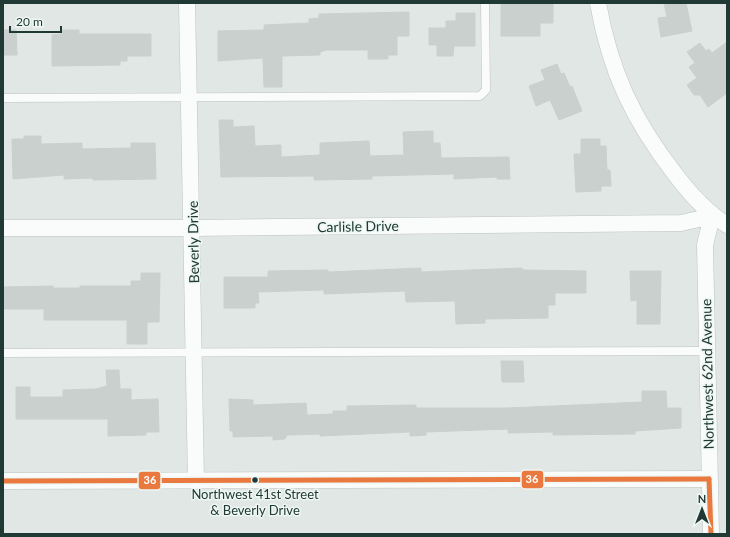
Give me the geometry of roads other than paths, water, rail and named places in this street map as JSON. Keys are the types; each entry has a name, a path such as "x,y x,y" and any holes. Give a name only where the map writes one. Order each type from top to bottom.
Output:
{"street":[{"name":"Beverly Drive","path":"187,3 195,352 196,481"},
{"path":"598,3 603,33 614,67 626,97 642,129 682,184 712,216 727,225"},
{"name":"Carlisle Drive","path":"3,228 192,228 681,223 712,216"},
{"name":"Northwest 62nd Avenue","path":"711,534 706,351 705,245 712,216"},
{"path":"3,481 709,479"}],"lane":[{"path":"3,98 480,96 486,90 485,3"},
{"path":"3,353 706,351"}],"place":[{"name":"Northwest 41st Street & Beverly Drive","path":"255,480"}]}
